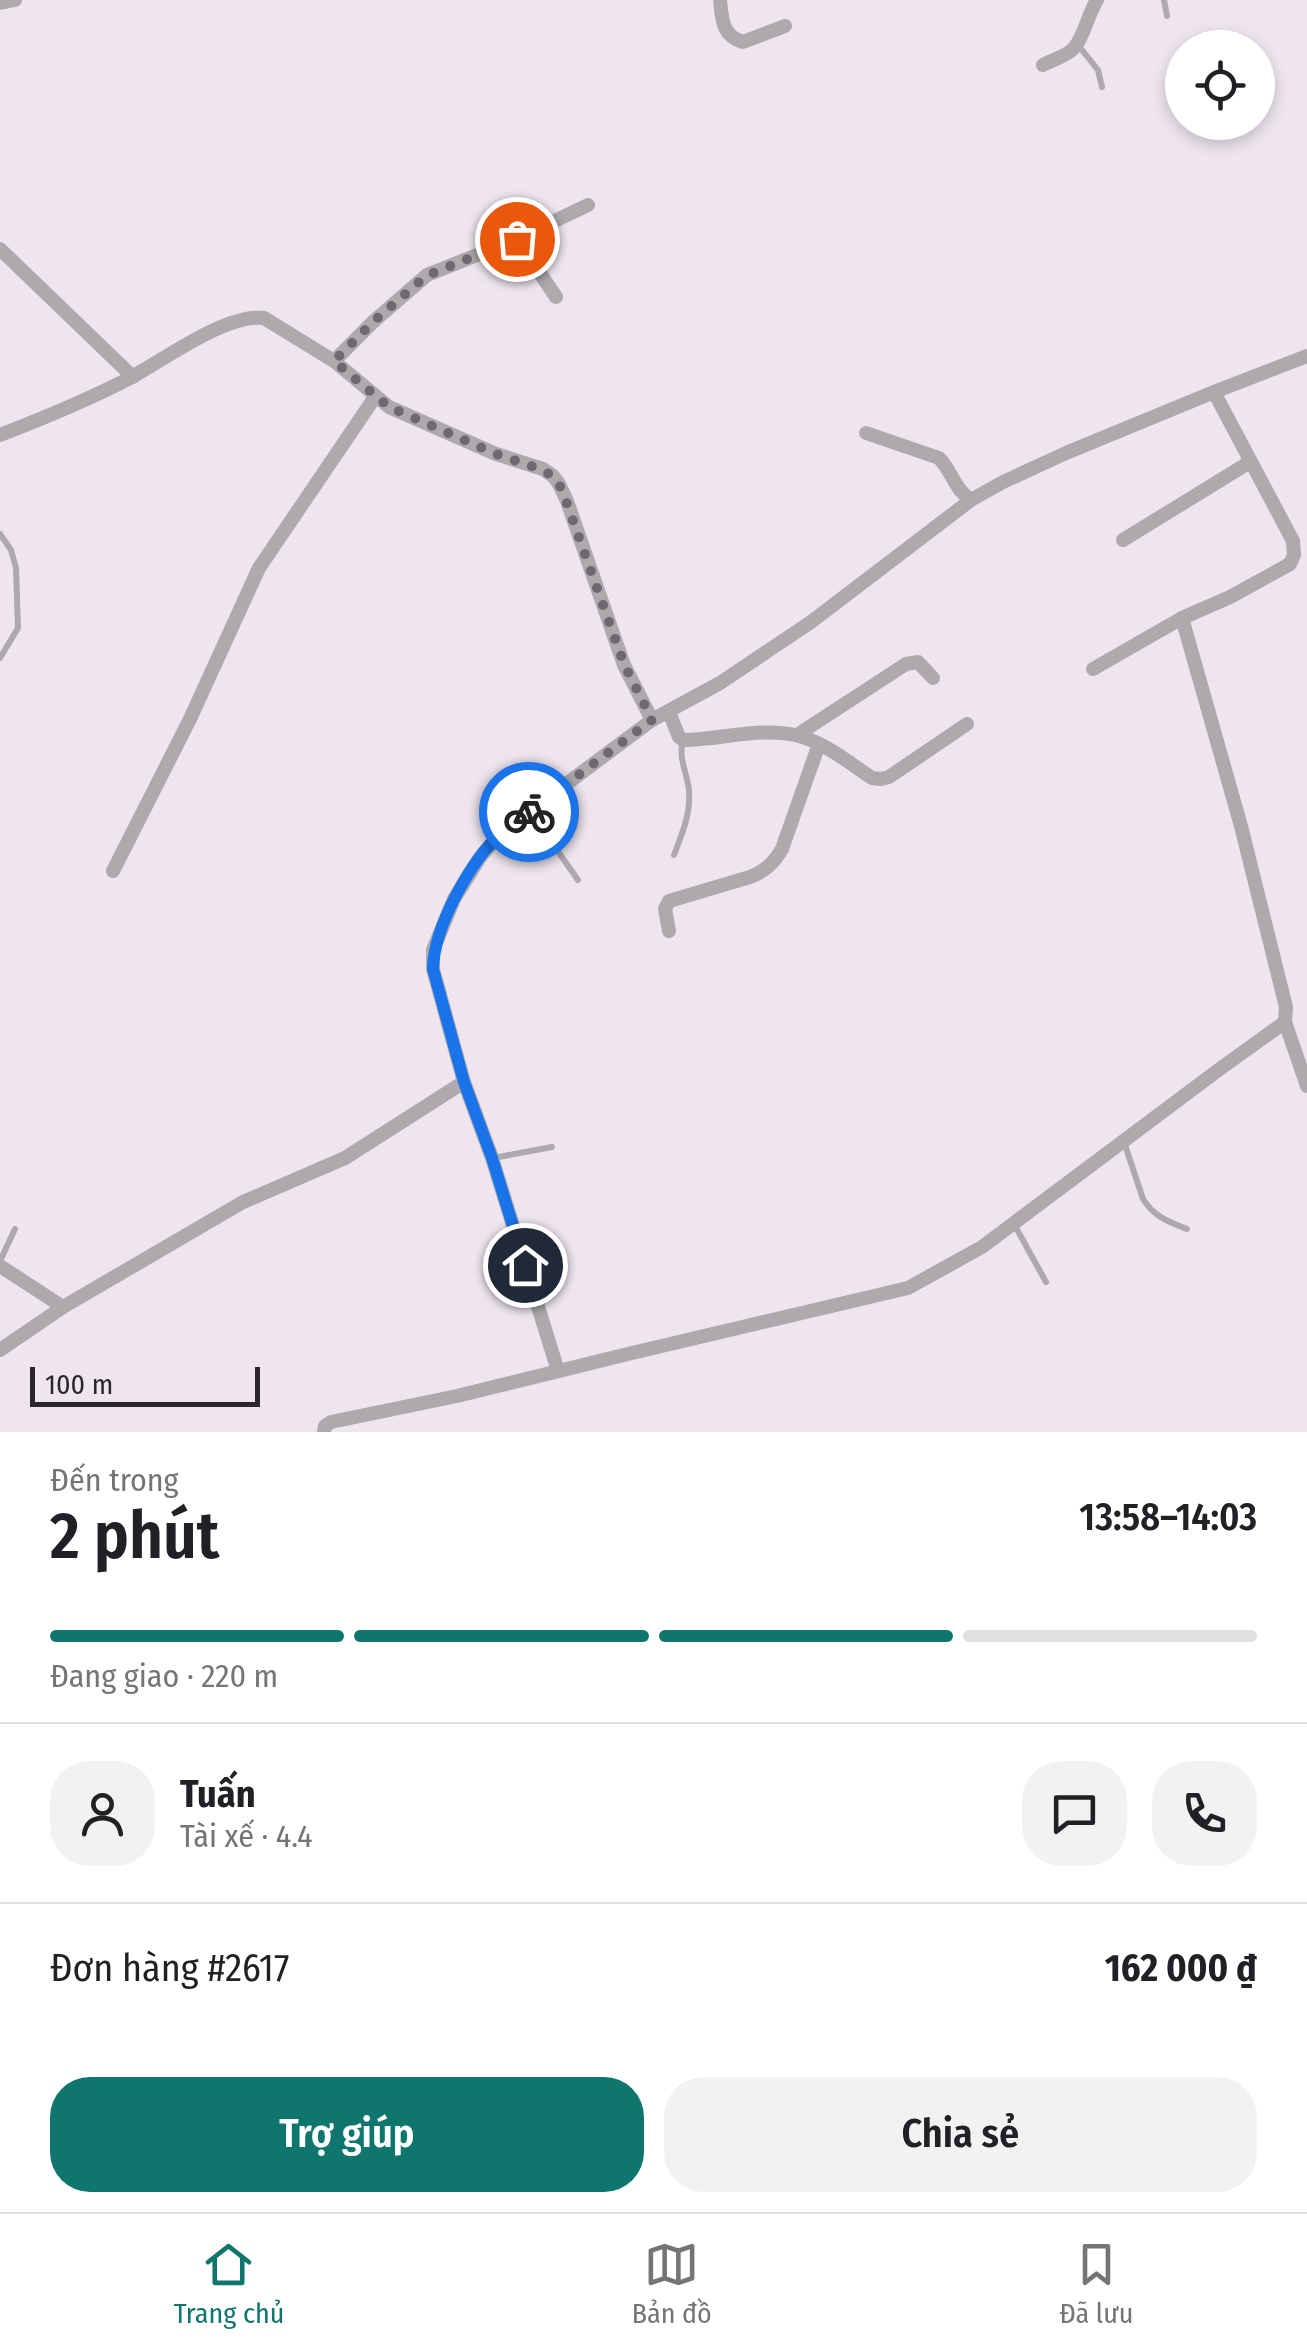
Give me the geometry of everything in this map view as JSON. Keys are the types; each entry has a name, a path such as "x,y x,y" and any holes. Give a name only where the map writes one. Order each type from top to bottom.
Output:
{"street":[{"path":"0,3 15,0"},
{"path":"720,0 723,25 738,41 786,26"},
{"path":"1042,64 1072,50 1097,0"},
{"path":"334,361 426,276 588,206"},
{"path":"517,239 556,297"},
{"path":"0,249 133,376"},
{"path":"0,435 133,376 196,340 251,316 264,318 334,361 375,396 405,415 552,476 566,501 624,664 652,720"},
{"path":"558,1371 492,1158 464,1082 433,969 433,950 454,899 482,856 502,832 652,720 720,683 811,622 972,500 1066,453 1307,356"},
{"path":"1092,669 1290,564 1294,556 1293,541 1214,392"},
{"path":"113,870 203,692 259,568 375,396"},
{"path":"866,433 939,458 958,490 972,500"},
{"path":"1124,540 1250,462"},
{"path":"1182,618 1265,916 1286,1007 1285,1022 1307,1086"},
{"path":"797,735 906,664 918,662 933,678"},
{"path":"670,712 683,740 797,735 819,744 872,778 881,779 967,724"},
{"path":"669,930 665,912 669,901 750,877 775,860 819,744"},
{"path":"324,1432 331,1422 908,1288 982,1247 1285,1022"},
{"path":"0,1350 63,1307 242,1202 345,1158 464,1082"},
{"path":"0,1264 63,1307"}],"lane":[{"path":"1164,0 1167,16"},
{"path":"1077,44 1098,70 1102,87"},
{"path":"0,534 11,550 16,568 18,613 18,628 0,658"},
{"path":"674,855 689,806 688,782 680,757 683,740"},
{"path":"546,799 542,818 548,834 578,880"},
{"path":"1123,1141 1148,1208 1187,1229"},
{"path":"492,1158 552,1147"},
{"path":"1014,1224 1046,1282"},
{"path":"0,1264 15,1229"}],"way so far":[{"path":"517,239 426,276 334,361 389,407 543,470 559,484 624,664 652,720 529,812"}],"route":[{"path":"525,1265 464,1082 433,969 433,950 454,899 482,856 502,832 529,812"}]}
